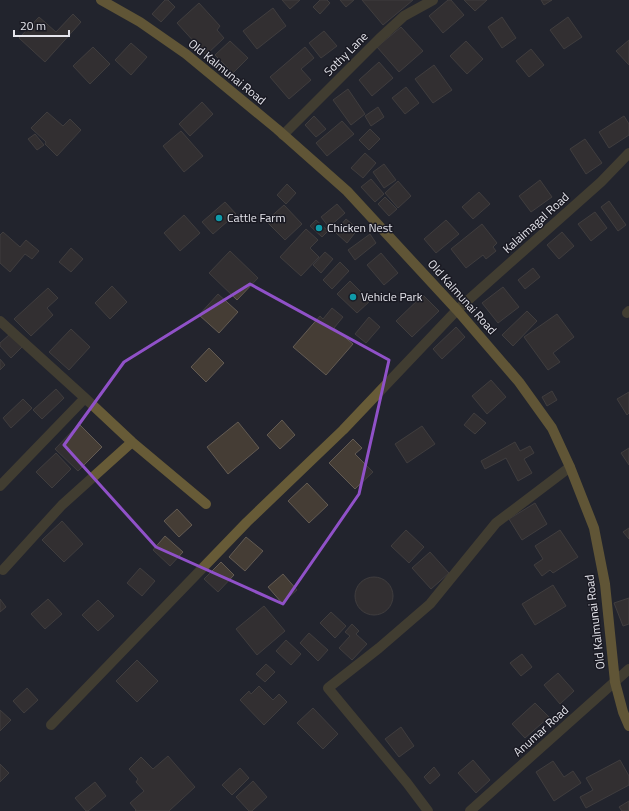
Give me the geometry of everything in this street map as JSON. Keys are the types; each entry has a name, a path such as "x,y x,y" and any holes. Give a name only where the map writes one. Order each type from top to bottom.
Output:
{"main road":[{"name":"Old Kalmunai Road","path":"101,0 140,22 186,54 283,134 347,190 458,310 519,382 552,428 570,467 594,528 605,584 615,682 623,712 629,726"}],"street":[{"name":"Sothy Lane","path":"283,134 404,16 434,0"},
{"name":"Kalaimagal Road","path":"51,725 247,522 343,430 458,310 601,182 629,154"},
{"path":"2,327 85,398 132,442 206,504"},
{"path":"0,486 85,398"},
{"path":"3,570 62,505 132,442"},
{"path":"428,811 328,688 379,648 430,604 496,523 570,467"},
{"name":"Anumar Road","path":"470,811 629,669"}],"highlighted area":[{"path":"250,284 389,360 359,494 283,604 156,547 64,445 124,362"}],"building":[{"path":"165,0 168,0 175,7 161,22 152,14"},
{"path":"282,0 300,0 290,9"},
{"path":"320,0 327,0 330,3 320,14 313,7"},
{"path":"340,0 354,0 346,7"},
{"path":"362,0 413,0 383,25"},
{"path":"448,0 451,0 464,15 443,33 429,16"},
{"path":"464,0 487,0 475,11"},
{"path":"541,0 552,0 544,5"},
{"path":"199,3 220,26 217,30 224,38 206,55 177,23"},
{"path":"273,8 286,26 257,49 243,31"},
{"path":"73,14 81,22 45,62 19,38 39,17 56,32"},
{"path":"502,17 516,38 502,48 488,27"},
{"path":"568,17 582,37 564,49 550,30"},
{"path":"401,27 423,51 399,72 377,47"},
{"path":"324,31 337,46 321,58 309,43"},
{"path":"629,40 629,65 616,51"},
{"path":"230,41 248,58 233,73 215,55"},
{"path":"466,41 483,59 467,74 450,56"},
{"path":"131,43 147,57 131,75 115,60"},
{"path":"93,47 110,64 90,84 73,66"},
{"path":"305,47 314,58 301,69 311,80 289,99 270,77"},
{"path":"531,49 544,65 529,77 516,61"},
{"path":"379,62 393,78 372,96 359,80"},
{"path":"434,65 452,90 433,103 415,79"},
{"path":"406,87 419,103 405,114 392,98"},
{"path":"348,89 365,114 351,125 333,100"},
{"path":"202,102 213,114 190,136 179,124"},
{"path":"378,107 384,117 371,126 365,116"},
{"path":"47,112 63,126 70,119 81,130 57,156 45,144 46,142 31,128"},
{"path":"314,116 326,129 316,137 305,125"},
{"path":"624,116 629,124 629,135 609,148 599,132"},
{"path":"342,121 354,134 327,156 316,143"},
{"path":"370,129 380,139 369,150 359,140"},
{"path":"181,131 203,156 184,172 163,146"},
{"path":"35,134 44,145 37,150 28,139"},
{"path":"585,139 602,163 586,174 570,149"},
{"path":"365,153 376,163 363,178 351,168"},
{"path":"384,164 396,180 384,188 373,172"},
{"path":"371,179 384,194 375,202 361,187"},
{"path":"540,180 552,197 531,212 519,196"},
{"path":"398,181 411,196 398,208 385,193"},
{"path":"287,184 296,193 286,204 277,195"},
{"path":"479,192 490,204 473,219 462,207"},
{"path":"385,197 397,209 389,216 378,204"},
{"path":"609,201 626,225 618,231 601,207"},
{"name":"Cattle Farm","path":"225,202 236,214 213,234 202,222"},
{"path":"337,204 345,213 329,227 321,217"},
{"path":"284,205 302,224 285,240 266,221"},
{"path":"595,212 607,228 591,241 578,224"},
{"path":"184,215 200,233 180,251 164,233"},
{"path":"346,219 358,229 347,243 335,232"},
{"name":"Chicken Nest","path":"316,220 328,231 322,237 310,226"},
{"path":"446,220 459,234 436,253 424,239"},
{"path":"482,224 497,243 493,247 496,251 486,259 483,255 466,268 451,249"},
{"path":"306,229 318,240 310,248 319,257 301,276 280,257"},
{"path":"3,232 20,247 26,240 39,251 32,259 25,254 10,272 0,263 0,235"},
{"path":"562,232 574,246 559,259 547,245"},
{"path":"370,234 376,243 355,260 348,250"},
{"path":"71,248 83,259 71,272 59,262"},
{"path":"230,251 258,278 237,300 209,273"},
{"path":"325,252 333,259 321,273 313,265"},
{"path":"381,253 398,273 384,285 367,265"},
{"path":"340,262 349,271 332,289 323,280"},
{"path":"533,268 540,277 525,289 518,280"},
{"name":"Vehicle Park","path":"350,281 370,301 357,313 337,294"},
{"path":"112,286 127,302 110,319 95,303"},
{"path":"503,287 519,307 498,323 482,303"},
{"path":"48,288 58,298 47,308 53,315 31,336 14,319"},
{"path":"218,294 238,312 219,333 199,315"},
{"path":"423,295 439,311 412,337 396,321"},
{"path":"332,308 343,317 334,328 353,344 326,375 293,347 320,316 323,319"},
{"path":"527,311 537,321 513,346 502,335"},
{"path":"557,314 574,337 553,353 560,362 548,370 524,337"},
{"path":"369,317 380,327 366,343 355,334"},
{"path":"456,327 465,337 442,359 433,349"},
{"path":"71,329 90,347 69,370 49,352"},
{"path":"10,334 22,347 11,358 0,346 0,343"},
{"path":"209,348 224,363 206,382 191,367"},
{"path":"0,359 5,365 0,370"},
{"path":"491,380 506,397 487,414 472,396"},
{"path":"56,389 64,398 42,419 33,410"},
{"path":"552,391 557,400 547,406 542,397"},
{"path":"629,392 629,413 627,415 617,399"},
{"path":"23,399 32,408 11,428 3,418"},
{"path":"474,413 486,423 475,434 464,425"},
{"path":"282,420 295,435 280,449 267,435"},
{"path":"238,422 259,448 228,474 207,447"},
{"path":"79,424 102,447 78,471 55,449"},
{"path":"422,426 435,444 407,463 395,444"},
{"path":"353,439 362,448 355,454 373,472 355,489 329,463"},
{"path":"515,442 520,451 530,446 534,453 524,459 532,473 518,481 506,458 485,469 481,461"},
{"path":"629,448 629,465 621,453"},
{"path":"56,453 71,469 52,488 36,472"},
{"path":"307,483 328,505 309,523 288,501"},
{"path":"535,503 547,524 522,540 509,519"},
{"path":"177,509 192,525 179,537 164,521"},
{"path":"62,521 83,544 64,562 42,540"},
{"path":"629,528 629,539 623,532"},
{"path":"406,530 424,547 409,563 391,546"},
{"path":"560,530 578,557 553,573 550,570 542,576 534,565 543,559 535,546"},
{"path":"165,536 183,552 170,566 153,550"},
{"path":"246,537 263,551 245,571 229,557"},
{"path":"430,552 449,573 431,589 412,568"},
{"path":"221,562 234,575 218,592 204,579"},
{"path":"140,568 155,581 142,596 127,583"},
{"path":"283,574 297,590 282,603 268,587"},
{"path":"370,577 378,577 388,582 392,589 392,603 388,610 378,615 370,615 360,610 358,607 355,600 355,592 360,582 363,580"},
{"path":"553,585 566,606 535,625 522,604"},
{"path":"629,598 629,624 623,626 614,603"},
{"path":"0,599 6,607 0,612"},
{"path":"48,599 62,614 45,629 31,614"},
{"path":"98,600 114,616 98,631 82,615"},
{"path":"264,606 285,631 257,655 236,629"},
{"path":"331,612 346,626 335,638 320,623"},
{"path":"352,624 359,631 356,634 367,644 352,660 339,648 350,636 345,632"},
{"path":"309,633 328,650 318,661 300,643"},
{"path":"286,640 301,654 291,665 276,651"},
{"path":"522,654 532,667 521,676 510,663"},
{"path":"137,660 158,681 137,702 116,681"},
{"path":"266,664 275,672 265,682 256,674"},
{"path":"558,673 574,691 560,704 544,685"},
{"path":"259,686 273,700 279,694 287,702 264,725 240,700 249,691 251,694"},
{"path":"27,688 38,700 24,713 13,701"},
{"path":"535,703 549,717 525,738 512,724"},
{"path":"313,708 338,734 323,749 297,723"},
{"path":"0,710 11,720 0,731"},
{"path":"401,727 414,746 399,757 385,739"},
{"path":"168,756 195,787 169,811 135,811 136,810 130,803 144,791 136,782 138,779 129,769 141,757 153,769"},
{"path":"473,760 490,780 476,793 458,773"},
{"path":"620,760 629,776 629,785 586,808 580,797 593,790 586,778"},
{"path":"553,761 564,777 573,771 581,783 554,801 536,772"},
{"path":"0,764 9,773 0,782"},
{"path":"434,767 440,775 430,784 424,777"},
{"path":"240,768 249,778 232,795 222,785"},
{"path":"253,781 267,797 252,811 249,811 236,797"},
{"path":"95,782 106,796 86,811 75,798"},
{"path":"629,801 629,811 622,811 619,807"}],"place":[{"name":"Cattle Farm","path":"219,218"},
{"name":"Chicken Nest","path":"319,228"},
{"name":"Vehicle Park","path":"353,297"}]}
